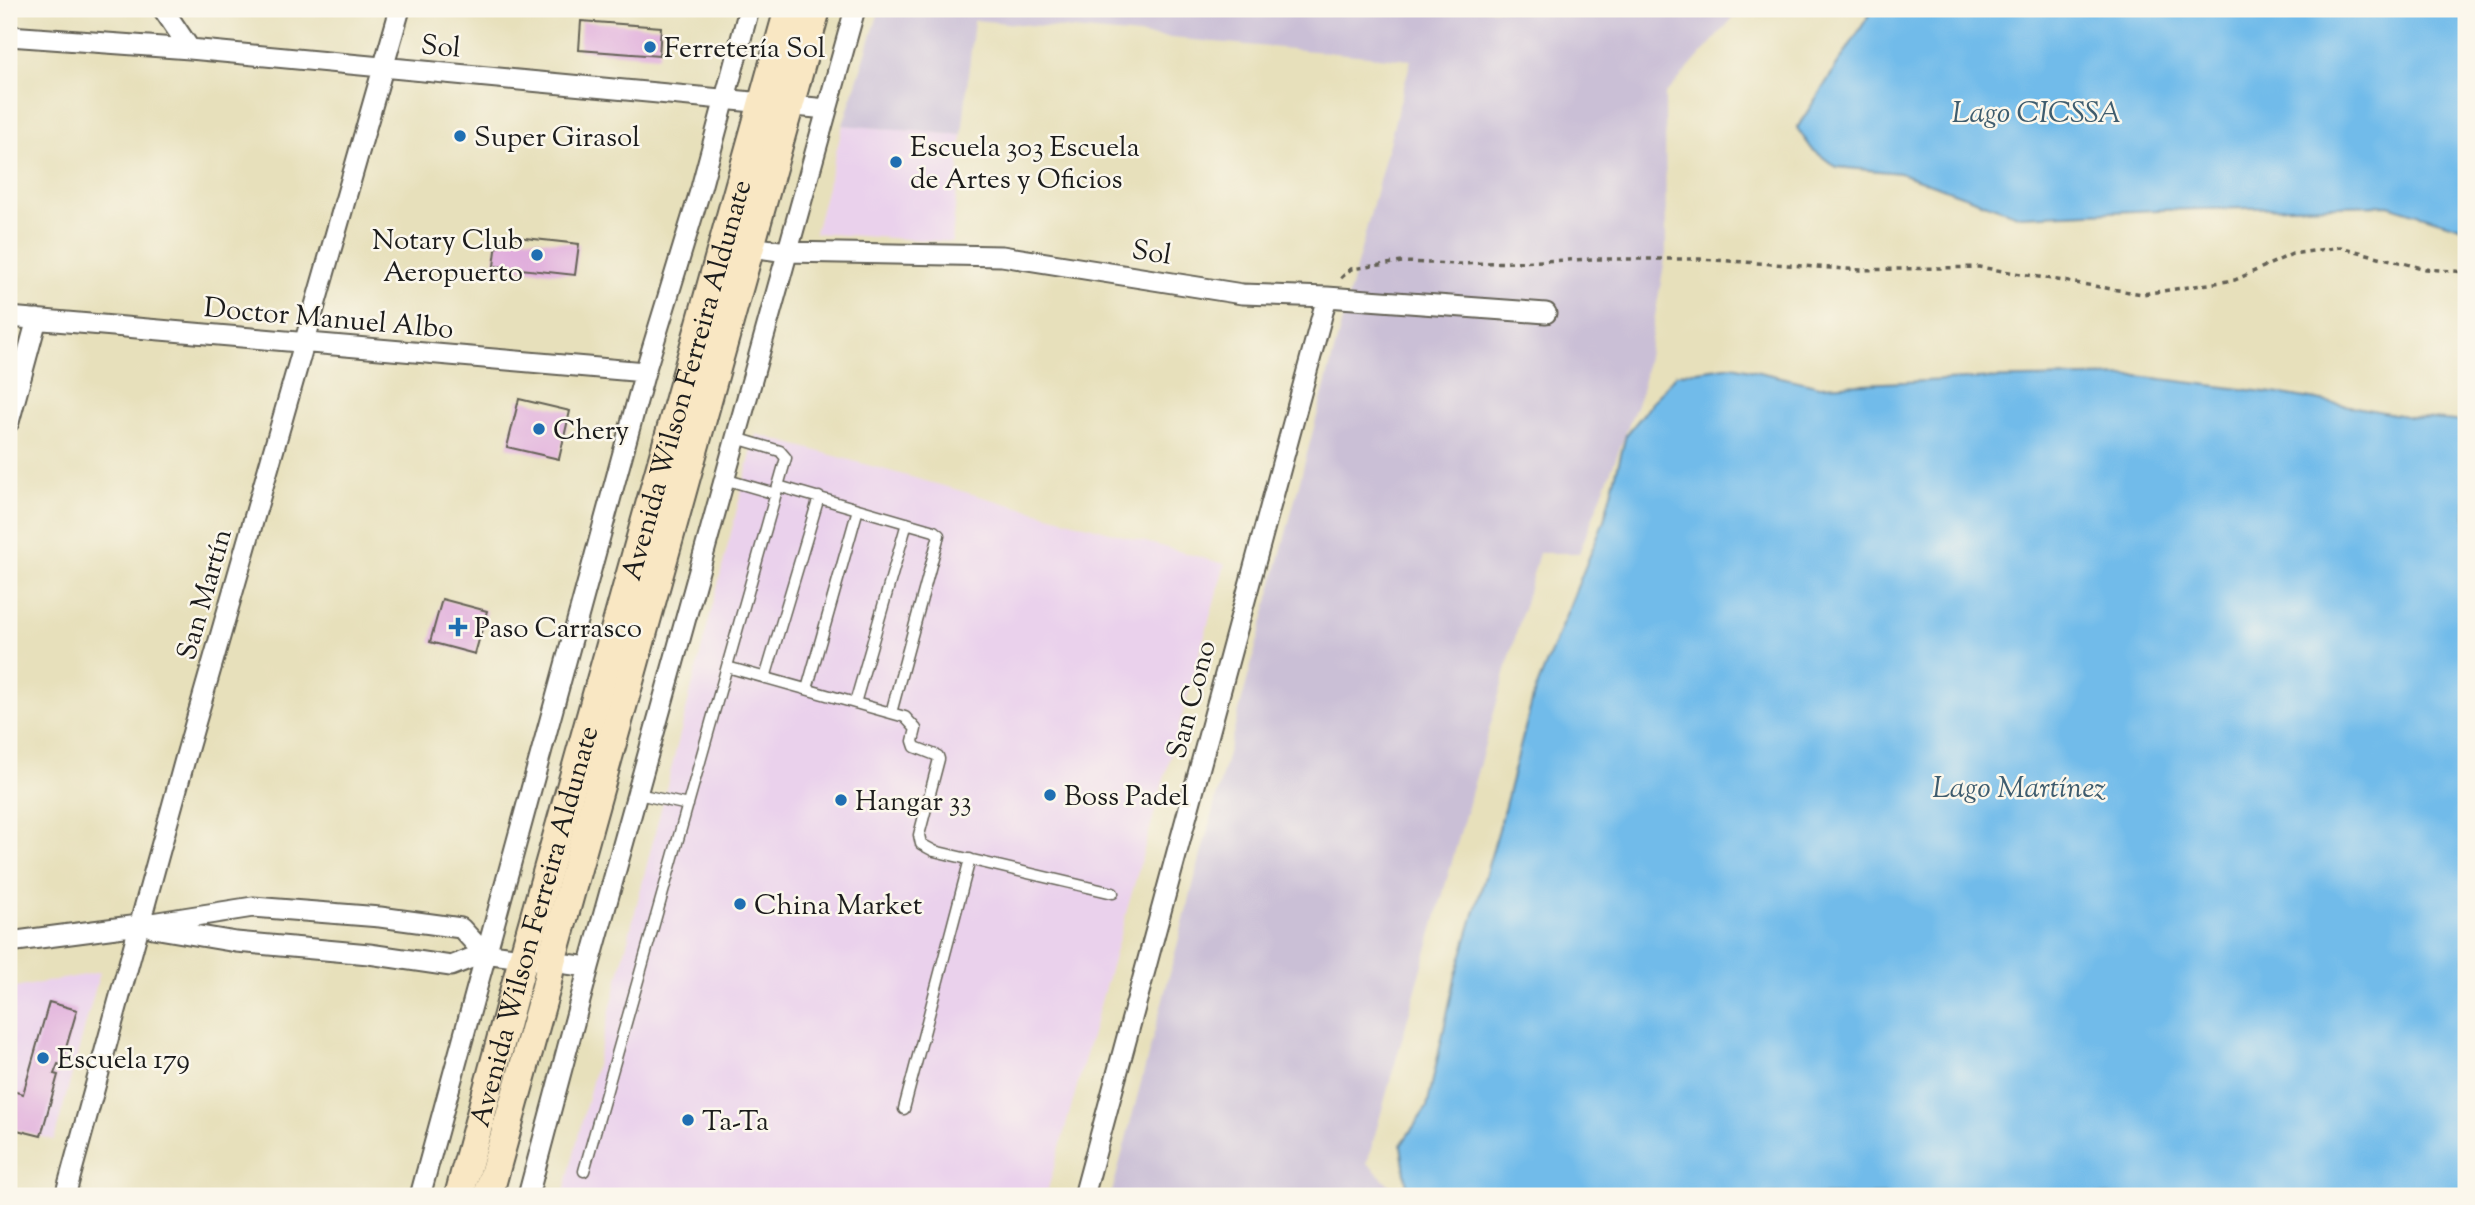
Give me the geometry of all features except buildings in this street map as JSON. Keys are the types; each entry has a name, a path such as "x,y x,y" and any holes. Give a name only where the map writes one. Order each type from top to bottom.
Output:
{"main road":[{"name":"Avenida Wilson Ferreira Aldunate","path":"488,1196 751,247 776,104 789,9"},
{"name":"Avenida Wilson Ferreira Aldunate","path":"459,1196 523,959 776,104 817,9"}],"street":[{"path":"163,9 190,49"},
{"name":"San Martín","path":"65,1196 139,925 400,9"},
{"name":"Avenida Wilson Ferreira Aldunate","path":"420,1196 484,953 645,372 701,188 749,9"},
{"path":"528,1196 855,9"},
{"name":"Sol","path":"9,36 190,49 827,109"},
{"name":"Sol","path":"751,247 786,252 1002,256 1242,294 1327,297 1546,313"},
{"name":"San Cono","path":"1084,1196 1327,297"},
{"name":"Doctor Manuel Albo","path":"9,317 645,372"},
{"path":"9,422 37,319"},
{"path":"9,942 253,907 380,917 461,929 484,953"},
{"path":"139,925 236,942 369,954 451,966 484,953 589,967"}],"lane":[{"path":"584,1171 786,458 784,453 736,438"},
{"path":"724,479 819,497 934,531 939,535 891,713"},
{"path":"765,678 819,497"},
{"path":"807,689 858,509"},
{"path":"855,703 907,523"},
{"path":"727,667 905,717 912,722 916,729 912,741 915,747 940,759 919,835 921,844 934,851 1113,893"},
{"path":"638,793 688,805"},
{"path":"904,1109 970,859"}],"path":[{"path":"1327,297 1334,285 1351,269 1402,262 1459,264 1595,259 1700,259 1861,270 1979,267 2142,294 2235,280 2292,254 2340,247 2426,269 2466,272"}],"shaded area":[{"path":"880,9 1741,9 1665,95 1666,253 1642,391 1579,553 1539,553 1367,1163 1401,1196 1111,1196 1411,60 974,20 962,135 843,125"},
{"name":"Escuela 303 Escuela de Artes y Oficios","path":"843,125 962,135 952,242 815,233"},
{"path":"756,434 1225,564 1046,1196 563,1196"},
{"name":"Escuela 179","path":"100,972 54,1140 9,1128 9,989"}],"water":[{"name":"Lago CICSSA","path":"1873,9 2466,9 2466,229 2388,205 2020,216 1900,173 1836,167 1812,149 1797,128"},
{"name":"Lago Martínez","path":"1733,366 1820,386 1967,379 2138,376 2288,395 2411,417 2466,422 2466,1196 1408,1195 1401,1145 1427,1107 1455,978 1499,829 1533,697 1604,520 1626,435 1676,374"}],"place":[{"name":"Ferretería Sol","path":"650,47"},
{"name":"Super Girasol","path":"460,136"},
{"name":"Escuela 303 Escuela de Artes y Oficios","path":"896,162"},
{"name":"Notary Club Aeropuerto","path":"537,255"},
{"name":"Chery","path":"539,429"},
{"name":"Paso Carrasco","path":"458,627"},
{"name":"Boss Padel","path":"1050,795"},
{"name":"Hangar 33","path":"841,800"},
{"name":"China Market","path":"740,904"},
{"name":"Escuela 179","path":"43,1058"},
{"name":"Ta-Ta","path":"688,1120"}]}
